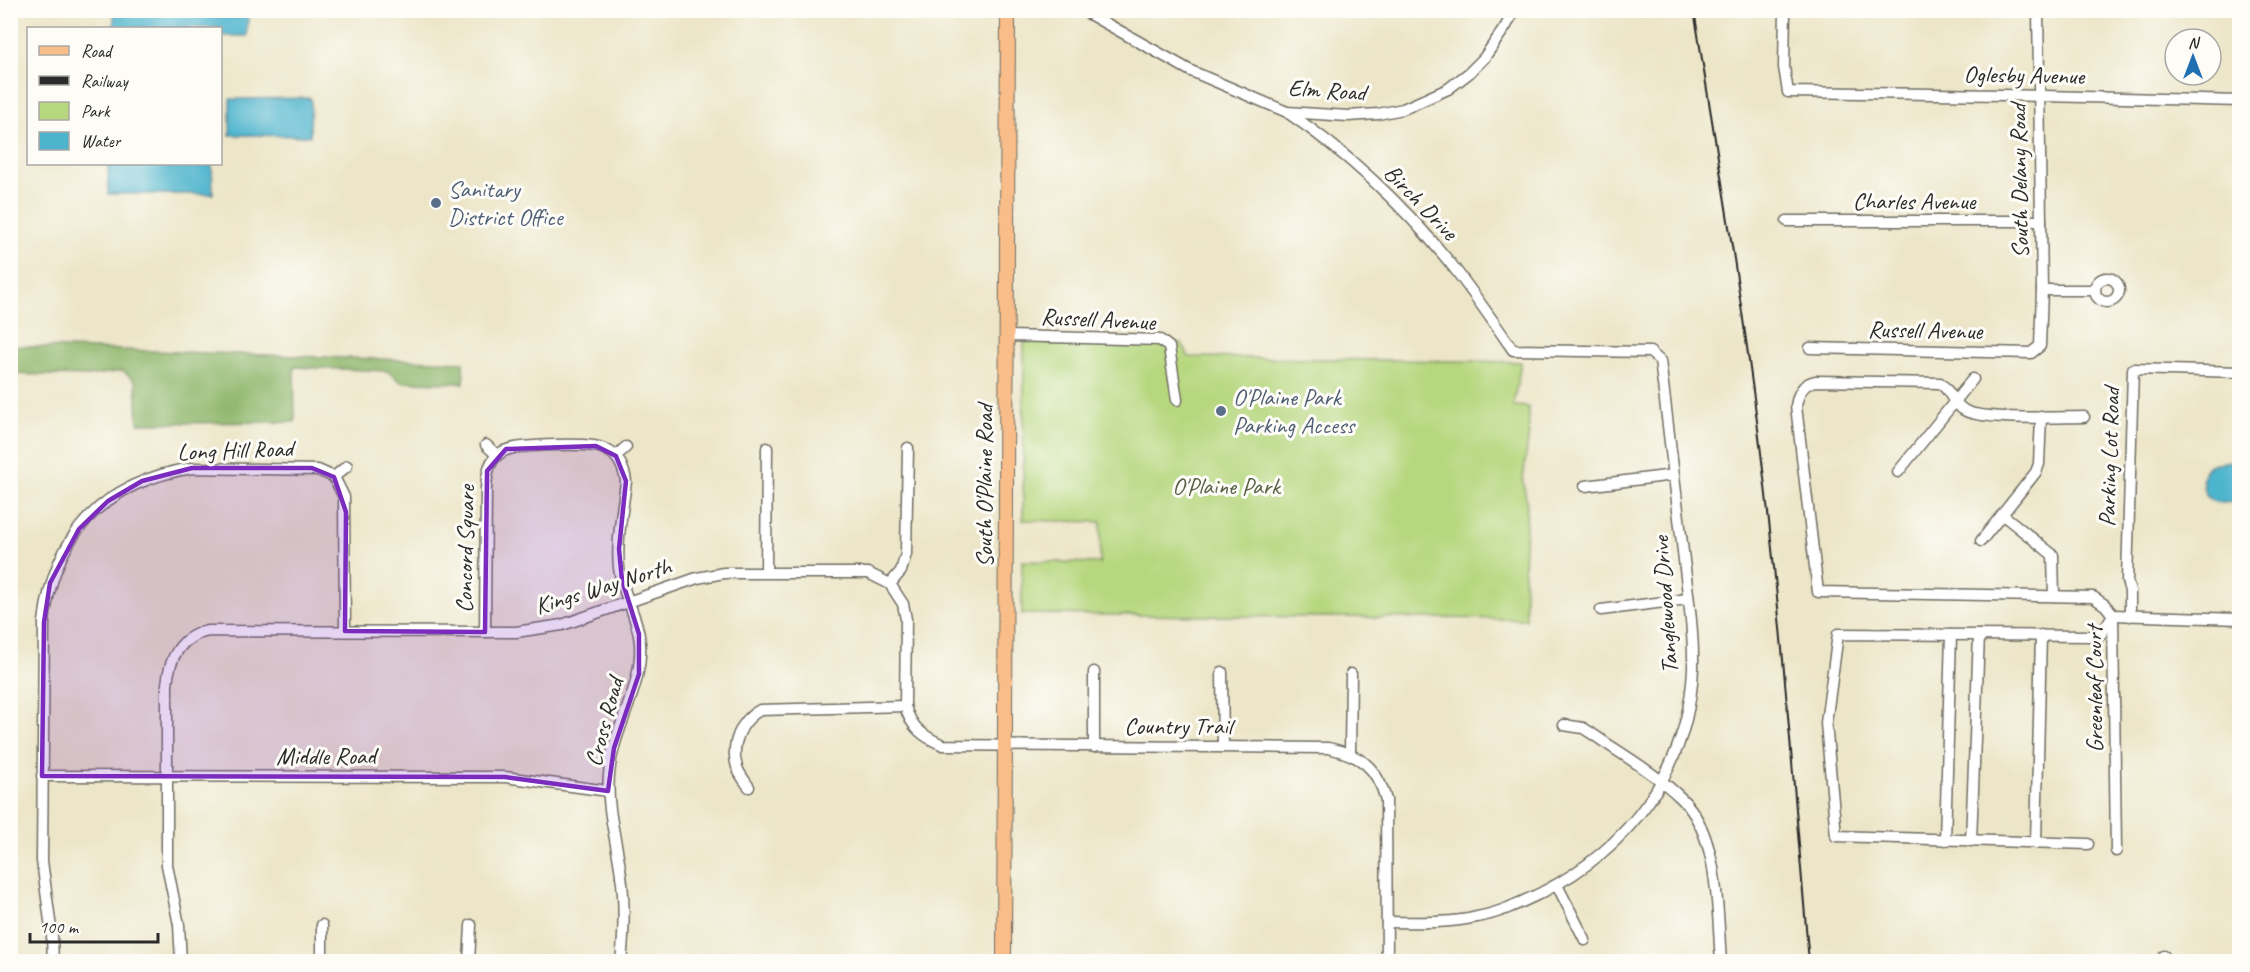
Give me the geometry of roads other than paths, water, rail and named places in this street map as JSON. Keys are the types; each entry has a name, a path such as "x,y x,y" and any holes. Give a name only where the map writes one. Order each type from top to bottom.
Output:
{"main road":[{"name":"South O'Plaine Road","path":"1004,962 1008,10"}],"street":[{"name":"Elm Road","path":"1082,10 1191,71 1287,112 1364,116 1395,111 1418,104 1442,92 1469,73 1490,50 1514,10"},
{"name":"Oglesby Avenue","path":"1785,10 1784,68 1788,92 2240,101"},
{"name":"South Delany Road","path":"2037,350 2041,341 2042,290 2038,10"},
{"name":"Birch Drive","path":"1287,112 1347,157 1397,204 1453,266 1513,350 1650,352 1660,361 1663,384"},
{"name":"Charles Avenue","path":"1787,221 2041,221"},
{"path":"2042,290 2094,290"},
{"name":"Russell Avenue","path":"1007,336 1160,340 1169,347 1178,400"},
{"name":"Russell Avenue","path":"1810,348 2031,353 2037,350"},
{"name":"Parking Lot Road","path":"2130,616 2130,591 2127,581 2133,369 2240,372"},
{"path":"1898,472 1972,379"},
{"path":"2084,417 1971,415 1954,402 1949,389 1940,383 1811,381 1800,390 1796,406 1818,592 2093,597 2105,605 2113,615 2101,634 2092,636 1838,634 1826,723 1836,836 2088,844"},
{"name":"Tanglewood Drive","path":"1387,922 1440,922 1479,917 1510,908 1557,885 1587,866 1616,842 1641,813 1661,782 1679,742 1691,691 1693,646 1663,384"},
{"path":"1981,541 2036,472 2039,464 2041,417"},
{"path":"486,445 497,455"},
{"name":"Concord Square","path":"485,632 487,471 492,460 506,449 522,446 596,446 616,456"},
{"path":"626,447 616,456 626,481 619,568 629,602"},
{"path":"766,571 767,448"},
{"path":"908,448 906,554 901,571 890,584 901,598 906,619 905,706 914,726 928,739 943,745 1005,747"},
{"path":"345,632 346,512 344,497 334,477 347,466"},
{"name":"Long Hill Road","path":"53,962 52,936 42,861 44,622 50,583 59,560 74,536 108,501 127,488 162,475 182,470 312,468 334,477"},
{"path":"1585,486 1674,475"},
{"path":"2003,515 2053,555 2054,596"},
{"name":"Kings Way North","path":"181,962 179,925 167,865 168,668 174,654 185,640 208,631 516,632 549,628 697,578 724,573 861,572 890,584"},
{"path":"1601,610 1688,599"},
{"name":"Cross Road","path":"621,962 623,912 621,875 608,791 614,748 639,674 639,634 629,602"},
{"name":"Greenleaf Court","path":"2116,851 2113,615 2240,619"},
{"path":"1945,840 1951,635"},
{"path":"1971,840 1978,635"},
{"path":"2036,843 2041,635"},
{"path":"1094,672 1094,747"},
{"path":"1222,672 1223,747"},
{"path":"1351,674 1350,754 1368,766 1377,776 1386,800 1387,962"},
{"path":"749,787 736,766 738,734 747,719 760,710 905,706"},
{"path":"1564,725 1591,733 1661,782 1689,807 1705,835 1712,860 1721,962"},
{"name":"Country Trail","path":"1005,747 1328,748 1350,754"},
{"name":"Middle Road","path":"42,776 505,777 608,791"},
{"path":"1557,885 1585,940"},
{"path":"322,925 322,962"},
{"path":"469,962 471,925"}],"water":[{"path":"290,10 248,11 247,36 222,36 222,27 114,27 114,11"},
{"path":"311,98 310,136 230,135 230,99"},
{"path":"108,165 212,165 213,194 108,194"},
{"path":"2239,461 2239,501 2215,502 2210,500 2203,485 2206,468 2216,463"}],"railway":[{"path":"1694,10 1738,287 1761,453 1781,643 1809,962"}],"place":[{"name":"Sanitary District Office","path":"436,203"},
{"name":"O'Plaine Park Parking Access","path":"1221,411"}],"park label":[{"name":"O'Plaine Park","path":"1226,486"}]}
